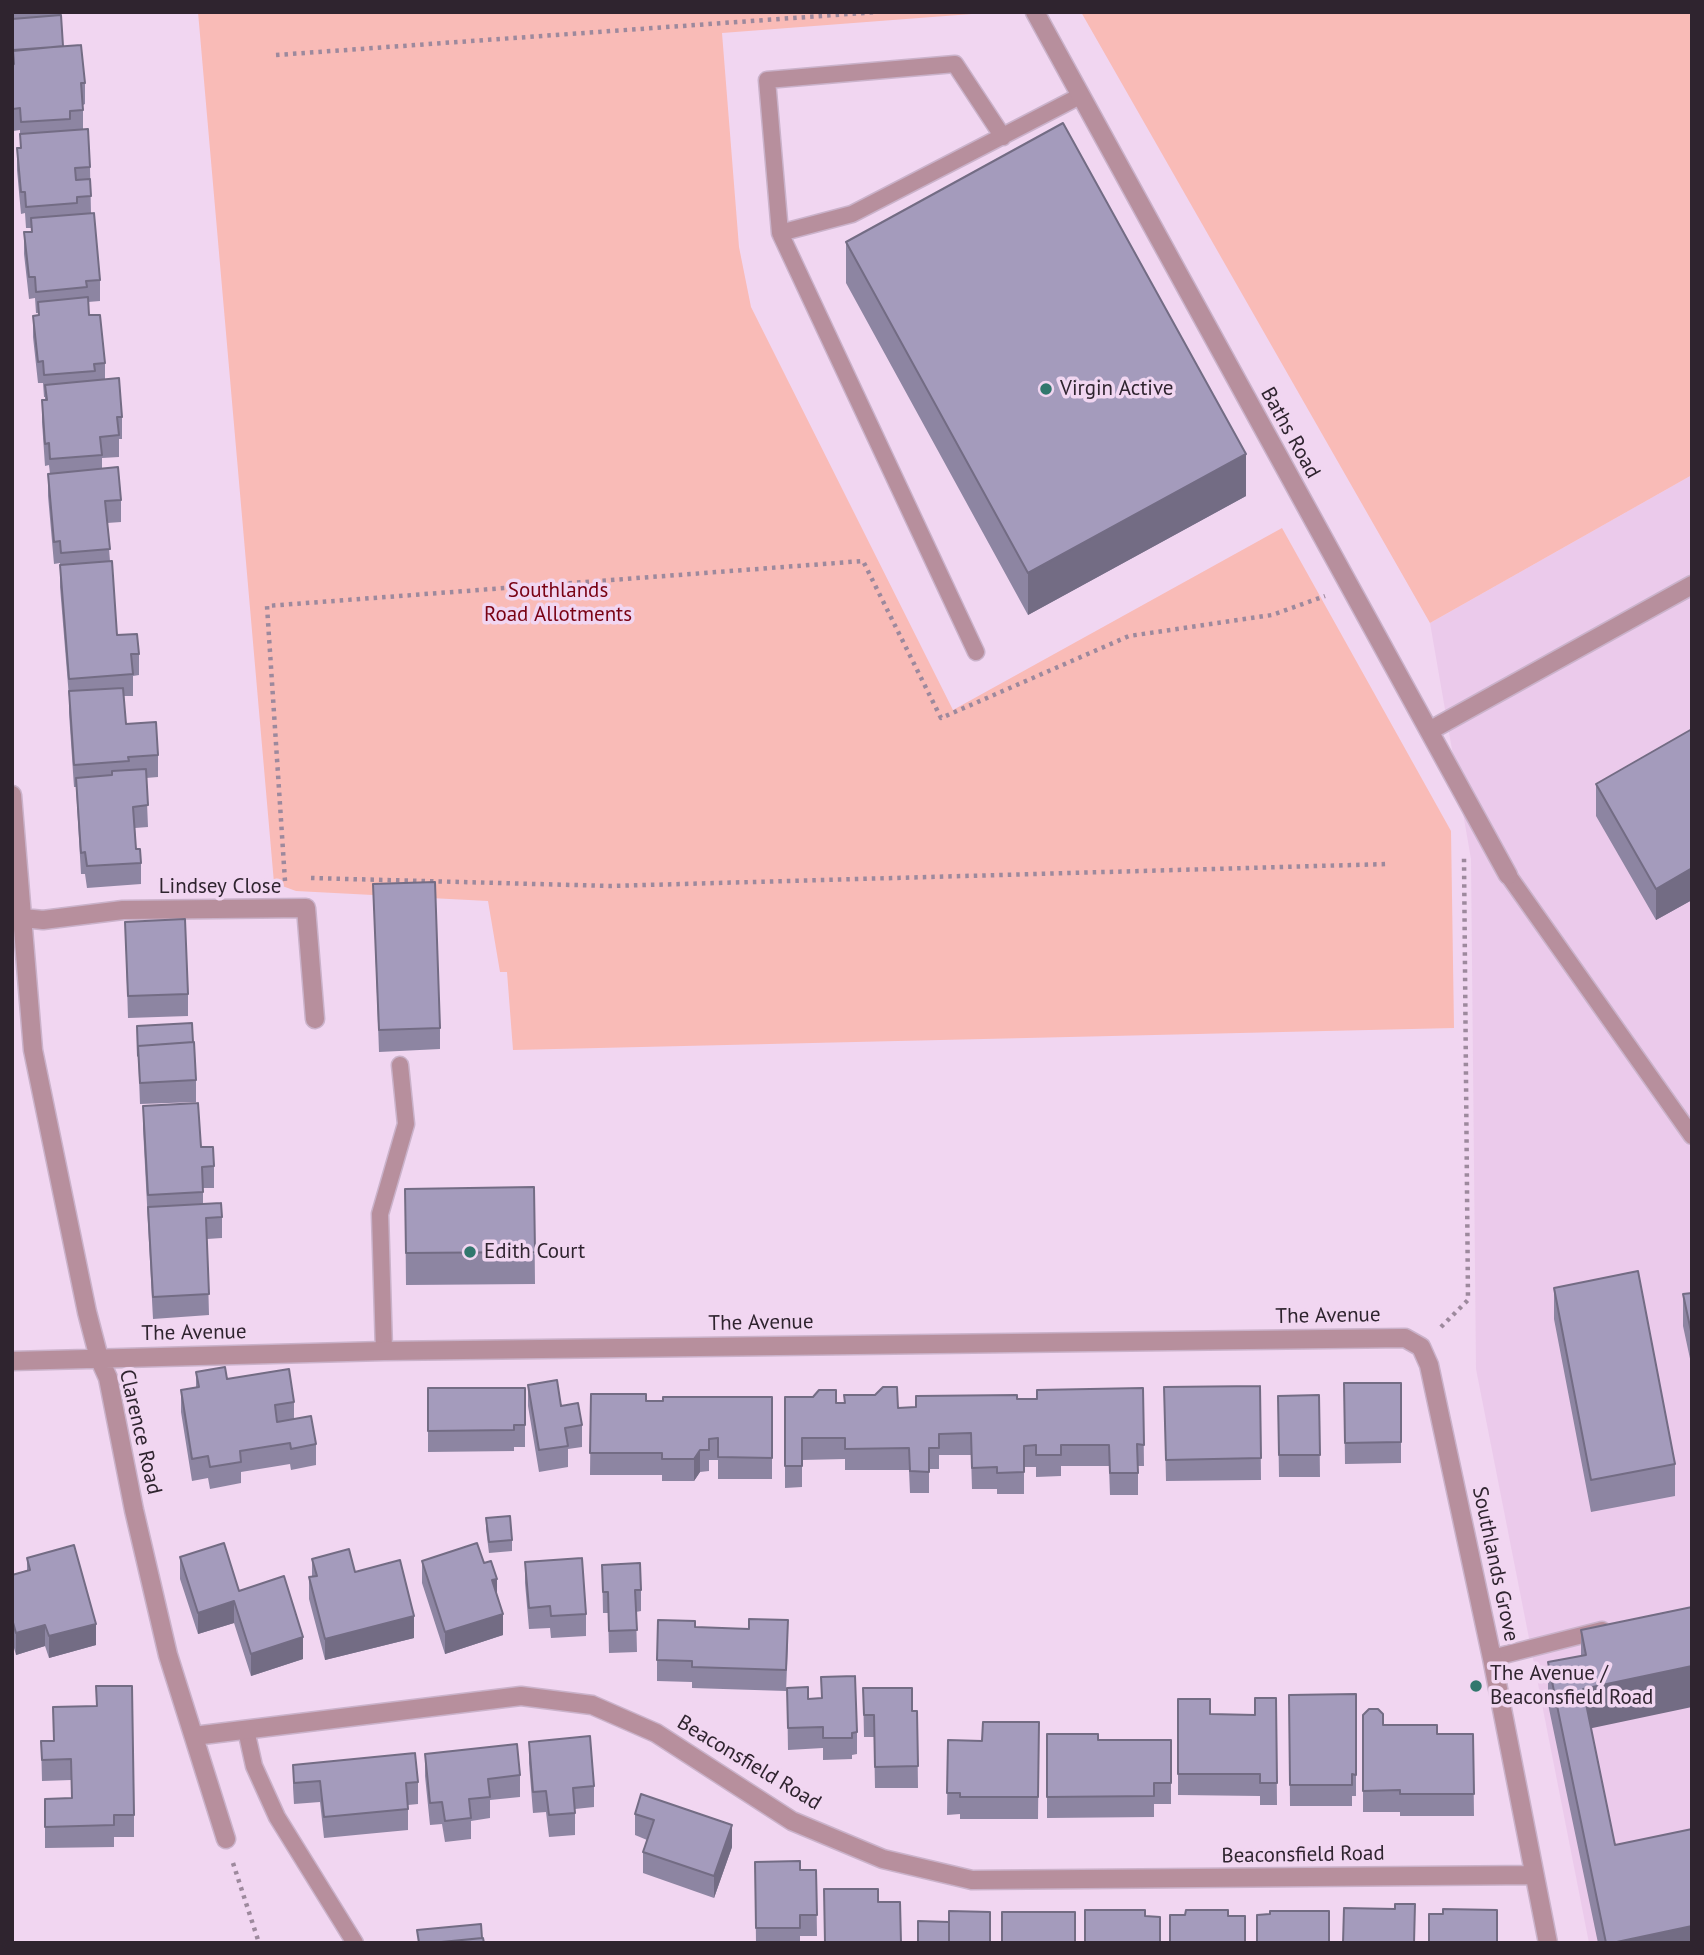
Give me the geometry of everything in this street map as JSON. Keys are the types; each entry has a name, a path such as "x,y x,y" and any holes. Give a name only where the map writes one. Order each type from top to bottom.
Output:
{"street":[{"name":"Baths Road","path":"1035,12 1508,875"},
{"path":"1429,731 1692,585"},
{"name":"Clarence Road","path":"12,795 33,1049 86,1312 99,1358 108,1378 134,1510 168,1655 226,1839"},
{"name":"Lindsey Close","path":"23,918 43,920 123,910 306,908 315,1019"},
{"name":"The Avenue","path":"99,1358 384,1351 1376,1338 1405,1338 1421,1347"},
{"name":"Southlands Grove","path":"1421,1347 1429,1365 1492,1658 1548,1943"},
{"path":"12,1362 99,1358"},
{"name":"Beaconsfield Road","path":"194,1737 522,1696 592,1705 656,1733 792,1821 883,1859 972,1880 1534,1875"}],"lane":[{"path":"975,652 780,233 766,80 955,64 1003,137"},
{"path":"780,233 852,214 1080,96"},
{"path":"1508,875 1692,1136"},
{"path":"384,1351 380,1214 406,1124 400,1065"},
{"path":"1492,1658 1612,1627"},
{"path":"246,1730 254,1766 277,1817 355,1943"}],"path":[{"path":"276,55 877,12"},
{"path":"280,909 286,877 267,606 863,561 941,718 1129,636 1272,615 1349,587"},
{"path":"1421,1347 1468,1300 1464,850"},
{"path":"299,878 611,887 1388,864"},
{"path":"226,1839 259,1943"}],"shaded area":[{"path":"1692,475 1692,1943 1589,1943 1476,1369 1471,859 1430,623"}],"green space":[{"name":"Southlands Road Allotments","path":"198,12 998,12 722,33 739,247 751,307 953,710 1282,528 1451,831 1454,1028 513,1050 507,972 500,972 488,901 296,891 274,883"},
{"path":"1081,12 1692,12 1692,475 1430,623"}],"building":[{"path":"61,15 63,46 13,51 12,19"},
{"path":"81,45 85,83 81,83 83,110 70,111 70,119 21,122 20,108 13,109 13,50"},
{"name":"Virgin Active","path":"1063,123 1246,454 1028,573 846,242"},
{"path":"88,129 90,167 75,168 76,180 90,179 91,196 77,197 77,203 26,207 25,192 21,192 17,148 21,148 20,134"},
{"path":"94,213 100,280 86,281 87,287 36,292 35,277 29,277 24,232 32,232 31,218"},
{"path":"88,297 89,315 100,315 105,363 94,364 95,371 44,375 43,361 38,362 33,316 39,315 38,302"},
{"path":"119,378 122,417 117,417 119,435 100,437 102,455 50,459 49,443 45,444 42,400 47,400 45,385"},
{"path":"118,467 121,500 105,501 110,549 61,553 60,541 54,542 48,474"},
{"path":"112,561 117,635 137,634 139,654 131,654 133,674 69,679 60,565"},
{"path":"123,688 126,724 156,722 158,755 128,757 129,761 74,765 69,691"},
{"path":"1692,729 1692,868 1656,889 1596,784"},
{"path":"146,769 148,805 133,807 136,849 140,849 141,863 87,866 85,852 81,853 76,778 112,775 112,771"},
{"path":"435,882 440,1028 379,1030 373,884"},
{"path":"185,919 188,994 128,996 125,922"},
{"path":"192,1023 193,1042 138,1046 138,1056 137,1026"},
{"path":"194,1042 196,1080 140,1083 138,1046"},
{"path":"198,1103 201,1147 213,1147 214,1166 202,1167 203,1192 148,1195 143,1106"},
{"path":"534,1187 535,1252 406,1253 405,1189"},
{"path":"221,1203 222,1217 206,1218 209,1294 153,1297 148,1207"},
{"path":"1638,1271 1675,1464 1591,1480 1554,1288"},
{"path":"1692,1293 1692,1336 1683,1294"},
{"path":"225,1367 227,1379 289,1369 294,1402 275,1405 277,1422 311,1416 316,1444 291,1449 290,1443 240,1451 241,1462 210,1467 208,1456 192,1459 181,1390 199,1387 196,1372"},
{"path":"557,1380 561,1406 578,1403 582,1425 565,1428 568,1446 539,1450 528,1385"},
{"path":"1344,1383 1401,1383 1401,1442 1345,1443"},
{"path":"1260,1386 1261,1458 1166,1460 1164,1387"},
{"path":"883,1387 897,1387 898,1408 916,1407 916,1396 1017,1395 1017,1399 1037,1399 1037,1390 1143,1388 1144,1445 1137,1444 1138,1473 1110,1473 1109,1445 1061,1445 1061,1455 1036,1455 1036,1445 1024,1446 1024,1472 997,1473 997,1467 972,1468 971,1433 939,1434 939,1448 929,1448 929,1472 910,1471 909,1448 845,1449 845,1438 802,1438 802,1466 785,1466 785,1397 813,1397 819,1390 836,1390 836,1403 845,1403 844,1395 875,1395"},
{"path":"428,1388 525,1388 525,1425 514,1425 514,1430 428,1431"},
{"path":"591,1394 646,1394 646,1401 663,1401 663,1397 772,1397 772,1458 718,1457 718,1438 709,1439 709,1450 700,1450 694,1459 662,1459 662,1453 590,1453"},
{"path":"1319,1395 1320,1455 1279,1455 1278,1396"},
{"path":"510,1516 512,1540 489,1542 486,1518"},
{"path":"224,1543 239,1591 284,1576 303,1637 251,1654 234,1601 198,1613 180,1557"},
{"path":"477,1543 484,1563 491,1561 497,1579 492,1580 503,1614 445,1632 422,1561"},
{"path":"74,1545 96,1624 49,1636 45,1625 16,1633 12,1619 12,1575 30,1570 27,1558"},
{"path":"349,1549 355,1572 400,1560 414,1616 325,1639 309,1577 317,1576 312,1559"},
{"path":"582,1558 586,1614 551,1616 550,1606 529,1608 525,1562"},
{"path":"640,1563 641,1590 635,1590 637,1630 609,1631 608,1592 603,1592 602,1565"},
{"path":"1692,1607 1692,1666 1583,1689 1615,1845 1692,1829 1692,1926 1606,1943 1548,1662 1586,1655 1581,1630"},
{"path":"749,1619 788,1620 786,1670 692,1667 692,1661 657,1660 658,1620 695,1621 695,1627 749,1629"},
{"path":"855,1676 857,1732 852,1733 852,1738 823,1738 823,1727 788,1728 787,1688 808,1687 808,1699 822,1698 821,1677"},
{"path":"96,1686 132,1686 134,1815 114,1815 114,1825 45,1827 45,1799 72,1798 71,1759 42,1760 41,1741 54,1741 53,1707 97,1706"},
{"path":"863,1688 912,1688 912,1711 917,1711 918,1766 875,1767 874,1715 864,1715"},
{"path":"1356,1694 1356,1775 1352,1774 1352,1785 1290,1785 1289,1695"},
{"path":"1255,1698 1276,1698 1277,1783 1260,1783 1260,1774 1178,1774 1178,1699 1210,1699 1210,1714 1255,1715"},
{"path":"1369,1709 1378,1709 1383,1714 1383,1725 1437,1725 1437,1734 1473,1734 1474,1794 1363,1791 1363,1715"},
{"path":"983,1722 1039,1722 1038,1797 960,1797 960,1793 947,1793 948,1740 982,1741"},
{"path":"1047,1734 1098,1734 1098,1740 1171,1740 1171,1783 1154,1783 1154,1796 1047,1797"},
{"path":"590,1736 594,1786 573,1788 575,1813 549,1815 546,1791 533,1792 529,1742"},
{"path":"517,1744 520,1775 488,1779 490,1797 469,1799 471,1818 445,1821 442,1802 430,1803 425,1754"},
{"path":"415,1753 418,1782 406,1783 408,1809 324,1817 320,1781 294,1783 293,1765"},
{"path":"641,1794 732,1825 714,1876 643,1852 654,1820 635,1814"},
{"path":"800,1861 800,1870 816,1870 817,1915 800,1915 800,1928 756,1928 755,1862"},
{"path":"824,1889 878,1889 878,1902 900,1902 901,1943 825,1943"},
{"path":"1395,1904 1415,1904 1414,1943 1343,1943 1344,1908 1395,1909"},
{"path":"1443,1909 1497,1910 1497,1943 1429,1943 1429,1914 1443,1914"},
{"path":"1085,1910 1145,1910 1145,1916 1160,1917 1160,1943 1085,1943"},
{"path":"1186,1910 1228,1910 1228,1916 1245,1916 1245,1943 1170,1943 1170,1915 1185,1915"},
{"path":"949,1911 990,1912 990,1943 949,1943"},
{"path":"1270,1911 1329,1911 1329,1943 1257,1943 1257,1915 1270,1914"},
{"path":"1002,1912 1075,1912 1075,1943 1002,1943"},
{"path":"918,1921 949,1922 949,1943 918,1943"},
{"path":"481,1924 482,1938 419,1943 417,1930"},
{"path":"483,1938 484,1943 431,1943"}],"place":[{"name":"Virgin Active","path":"1046,389"},
{"name":"Edith Court","path":"470,1252"},
{"name":"The Avenue / Beaconsfield Road","path":"1476,1686"}]}
